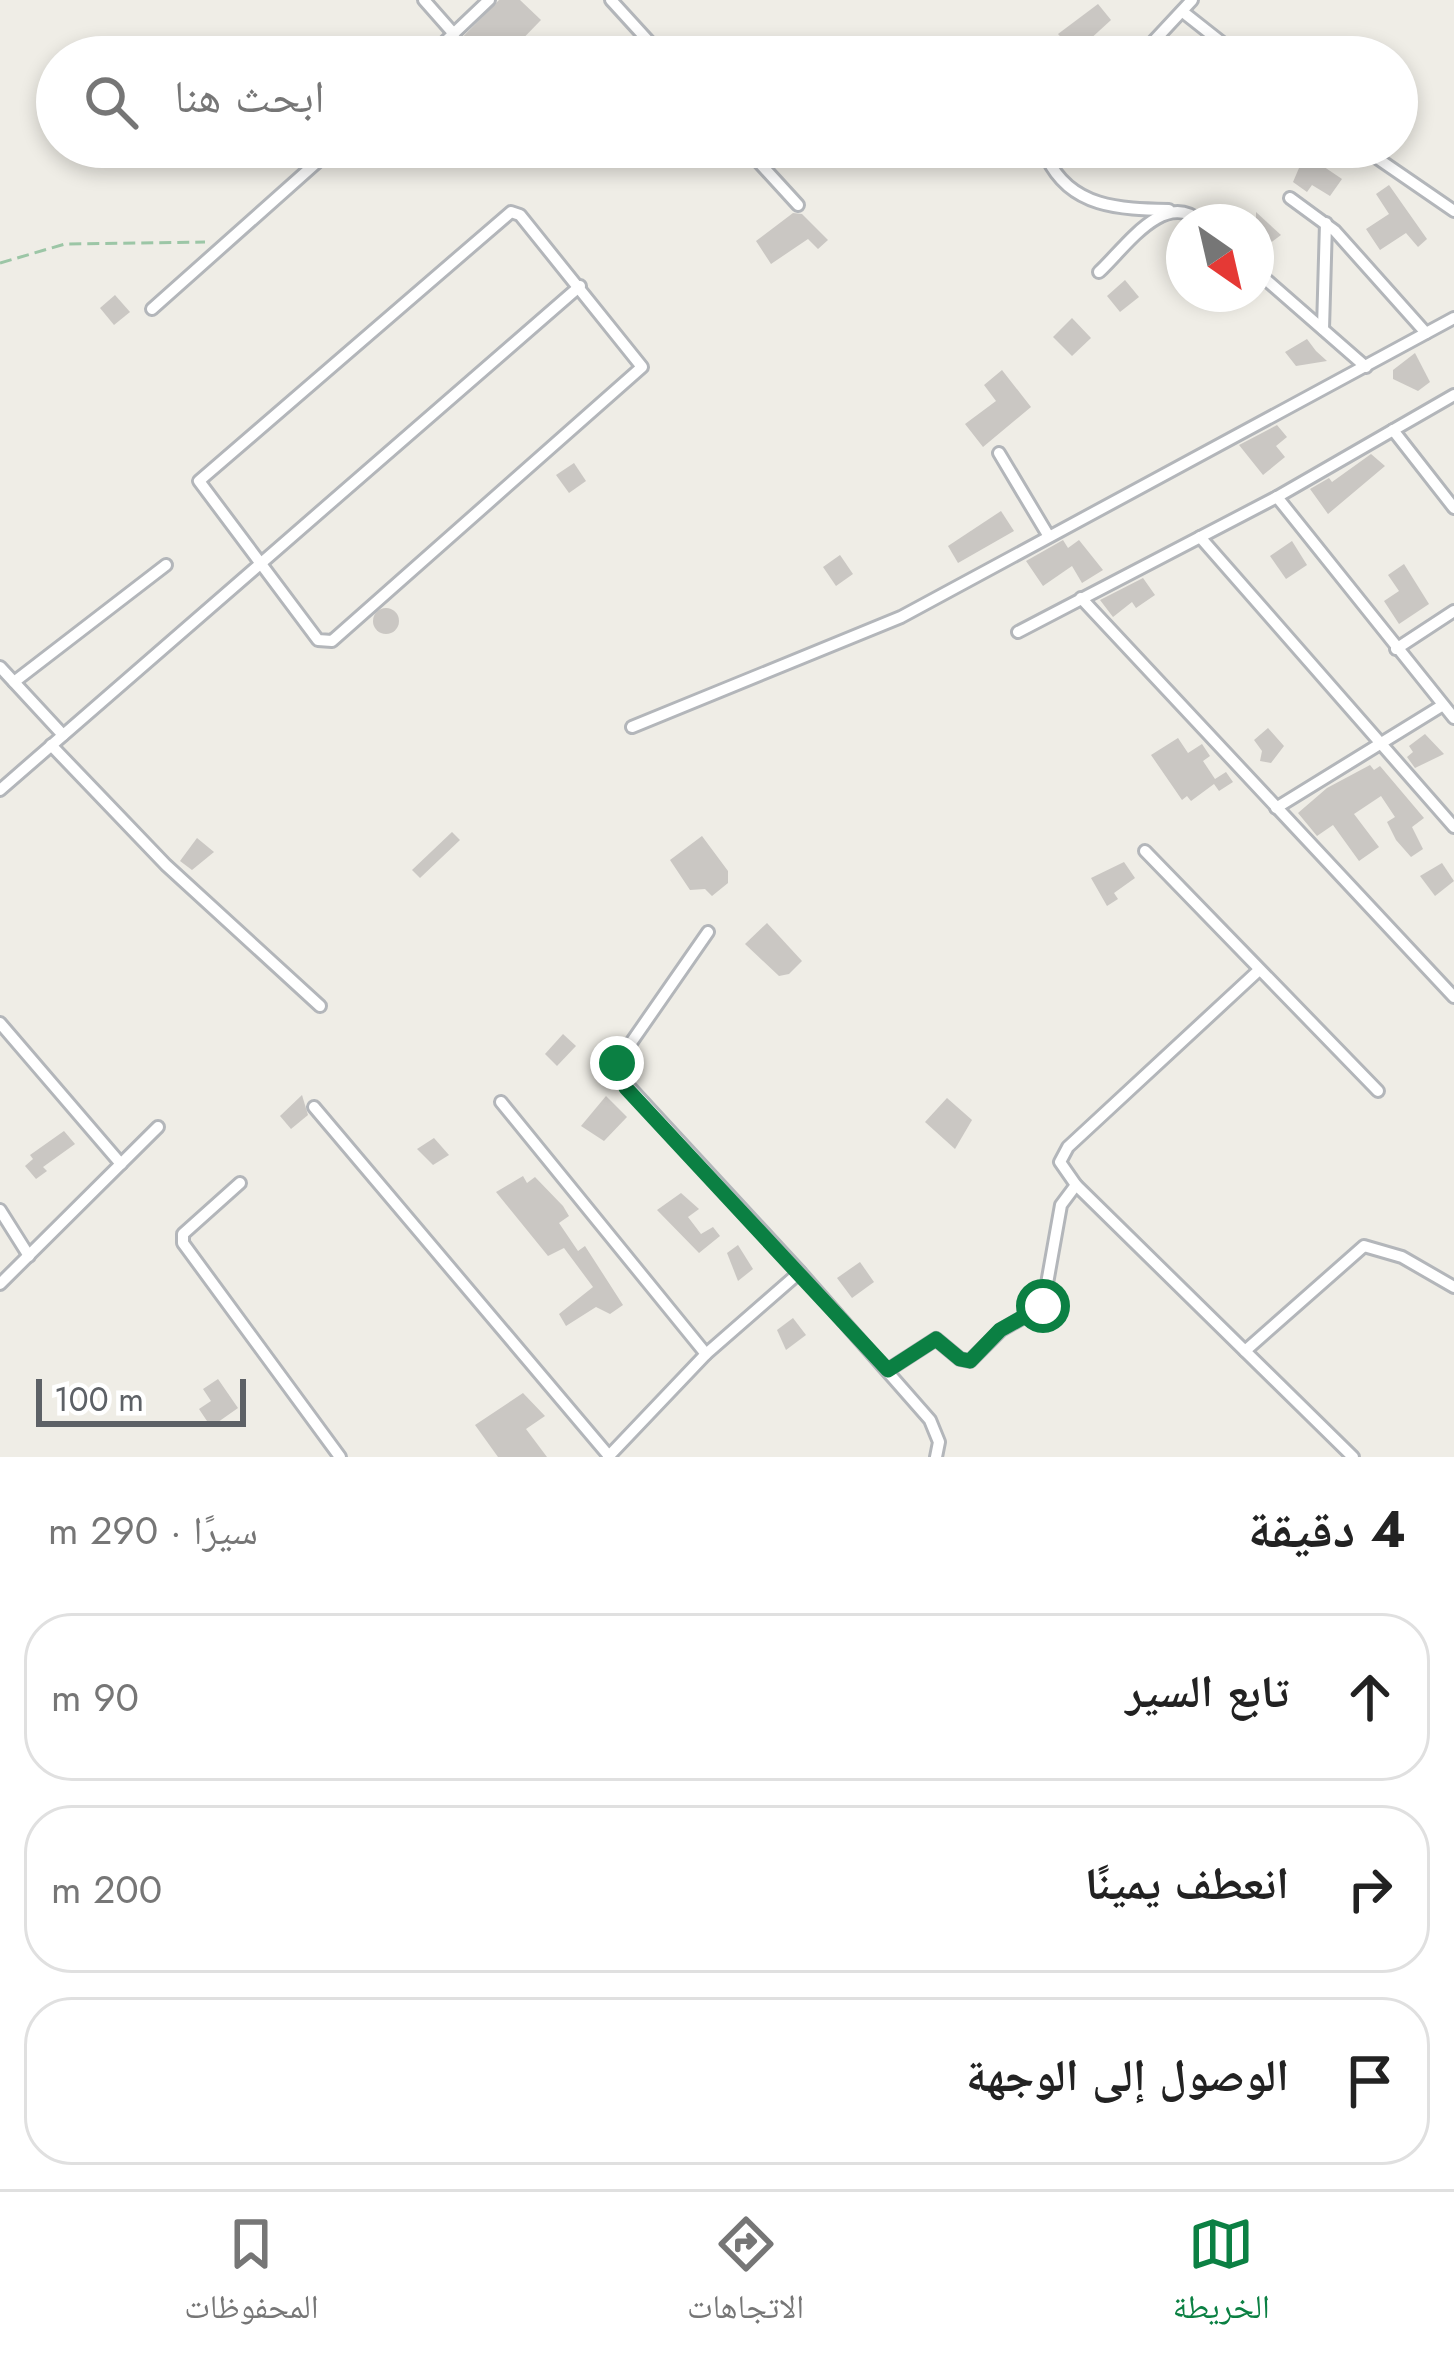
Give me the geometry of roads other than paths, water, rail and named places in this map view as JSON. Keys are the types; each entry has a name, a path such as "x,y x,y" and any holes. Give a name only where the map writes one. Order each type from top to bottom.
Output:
{"street":[{"path":"424,0 454,34 489,0"},
{"path":"611,0 644,36"},
{"path":"1160,36 1192,0"},
{"path":"1183,12 1213,36"},
{"path":"152,309 311,168"},
{"path":"764,168 798,205"},
{"path":"1053,168 1061,182 1090,202 1166,210"},
{"path":"1392,168 1454,211"},
{"path":"1290,198 1326,224 1426,333"},
{"path":"511,212 520,215 642,360 642,367 324,643 262,565 199,481 511,212"},
{"path":"1100,272 1166,212"},
{"path":"1323,329 1326,224"},
{"path":"0,790 580,286"},
{"path":"1274,287 1366,367"},
{"path":"632,727 901,617 1454,318"},
{"path":"1018,632 1277,496 1454,395"},
{"path":"1393,430 1454,508"},
{"path":"999,453 1048,535"},
{"path":"1277,496 1454,718"},
{"path":"1200,537 1380,748 1454,827"},
{"path":"14,682 166,565"},
{"path":"1081,598 1454,997"},
{"path":"1396,649 1454,611"},
{"path":"0,667 63,735"},
{"path":"1276,808 1443,705"},
{"path":"51,745 166,865 320,1006"},
{"path":"1145,851 1378,1091"},
{"path":"708,932 617,1063 619,1076 888,1370 937,1432 936,1457"},
{"path":"1258,971 1063,1153 1060,1162 1076,1185 1353,1457"},
{"path":"0,1023 121,1164"},
{"path":"501,1102 706,1354"},
{"path":"314,1107 609,1457 706,1354 800,1272"},
{"path":"0,1284 158,1126"},
{"path":"240,1183 183,1234 183,1243 340,1457"},
{"path":"888,1370 936,1339 960,1359 970,1361 1000,1330 1039,1312 1046,1298 1061,1205 1076,1185"},
{"path":"0,1210 29,1256"},
{"path":"1245,1351 1364,1246 1402,1257 1454,1288"}]}
